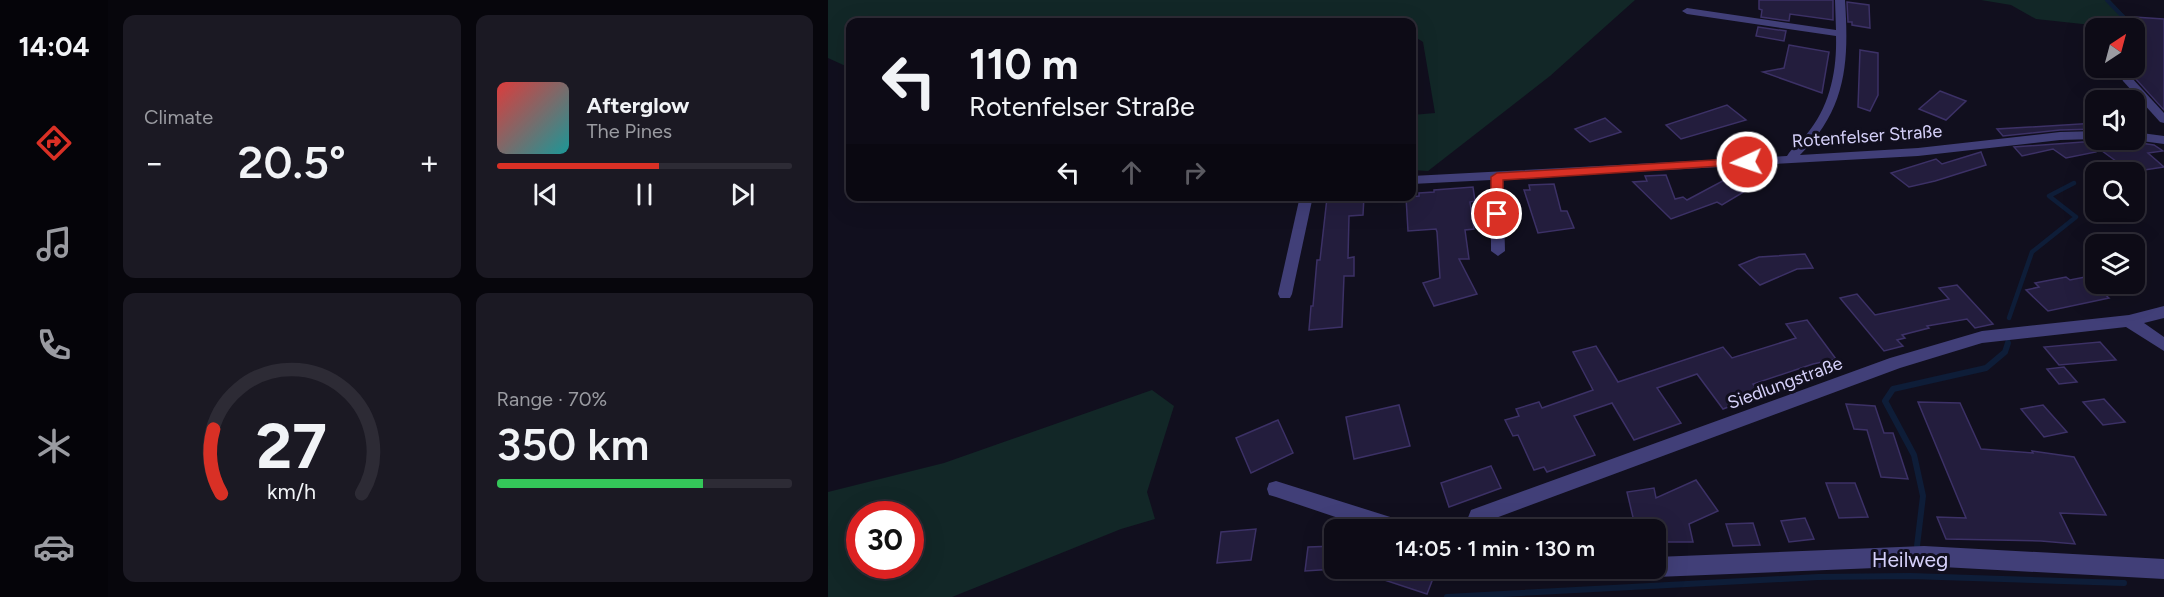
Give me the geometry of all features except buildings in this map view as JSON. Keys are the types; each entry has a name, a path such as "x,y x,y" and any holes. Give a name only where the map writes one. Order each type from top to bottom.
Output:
{"street":[{"path":"1794,160 1793,155 1810,141 1827,115 1837,84 1843,55 1840,0"},
{"path":"1687,11 1842,34"},
{"path":"2127,79 2164,120"},
{"name":"Rotenfelser Straße","path":"1416,180 1918,152 2085,135"},
{"path":"2145,137 2164,140"},
{"path":"1497,177 1498,251"},
{"path":"1285,294 1306,201"},
{"name":"Siedlungstraße","path":"1477,519 1478,516 1896,363 1982,337 2129,321 2164,312"},
{"path":"2129,321 2164,345"},
{"path":"1276,489 1369,519"},
{"name":"Heilweg","path":"1666,567 1924,556 2164,569"}],"green space":[{"path":"828,0 1635,0 1550,76 1428,171 1416,170 1416,115 1435,113 1423,42 1416,38 1416,18 846,18 846,66 828,58"},
{"path":"1981,0 2110,0 2127,18 2085,18 2085,24 2036,19 2011,5"},
{"path":"1152,390 1174,406 1147,492 1155,519 1121,529 952,597 828,597 828,492 944,463"}],"waterway":[{"path":"2107,0 2124,18"},
{"path":"2009,318 2032,252 2076,217 2049,196 2074,183"},
{"path":"1917,546 1923,496 1914,455 1885,401 1893,389 1986,368 2005,352 2008,343"},
{"path":"1447,597 1818,577 1910,576 2124,583"}],"route":[{"path":"1497,214 1497,177 1747,162"}]}
